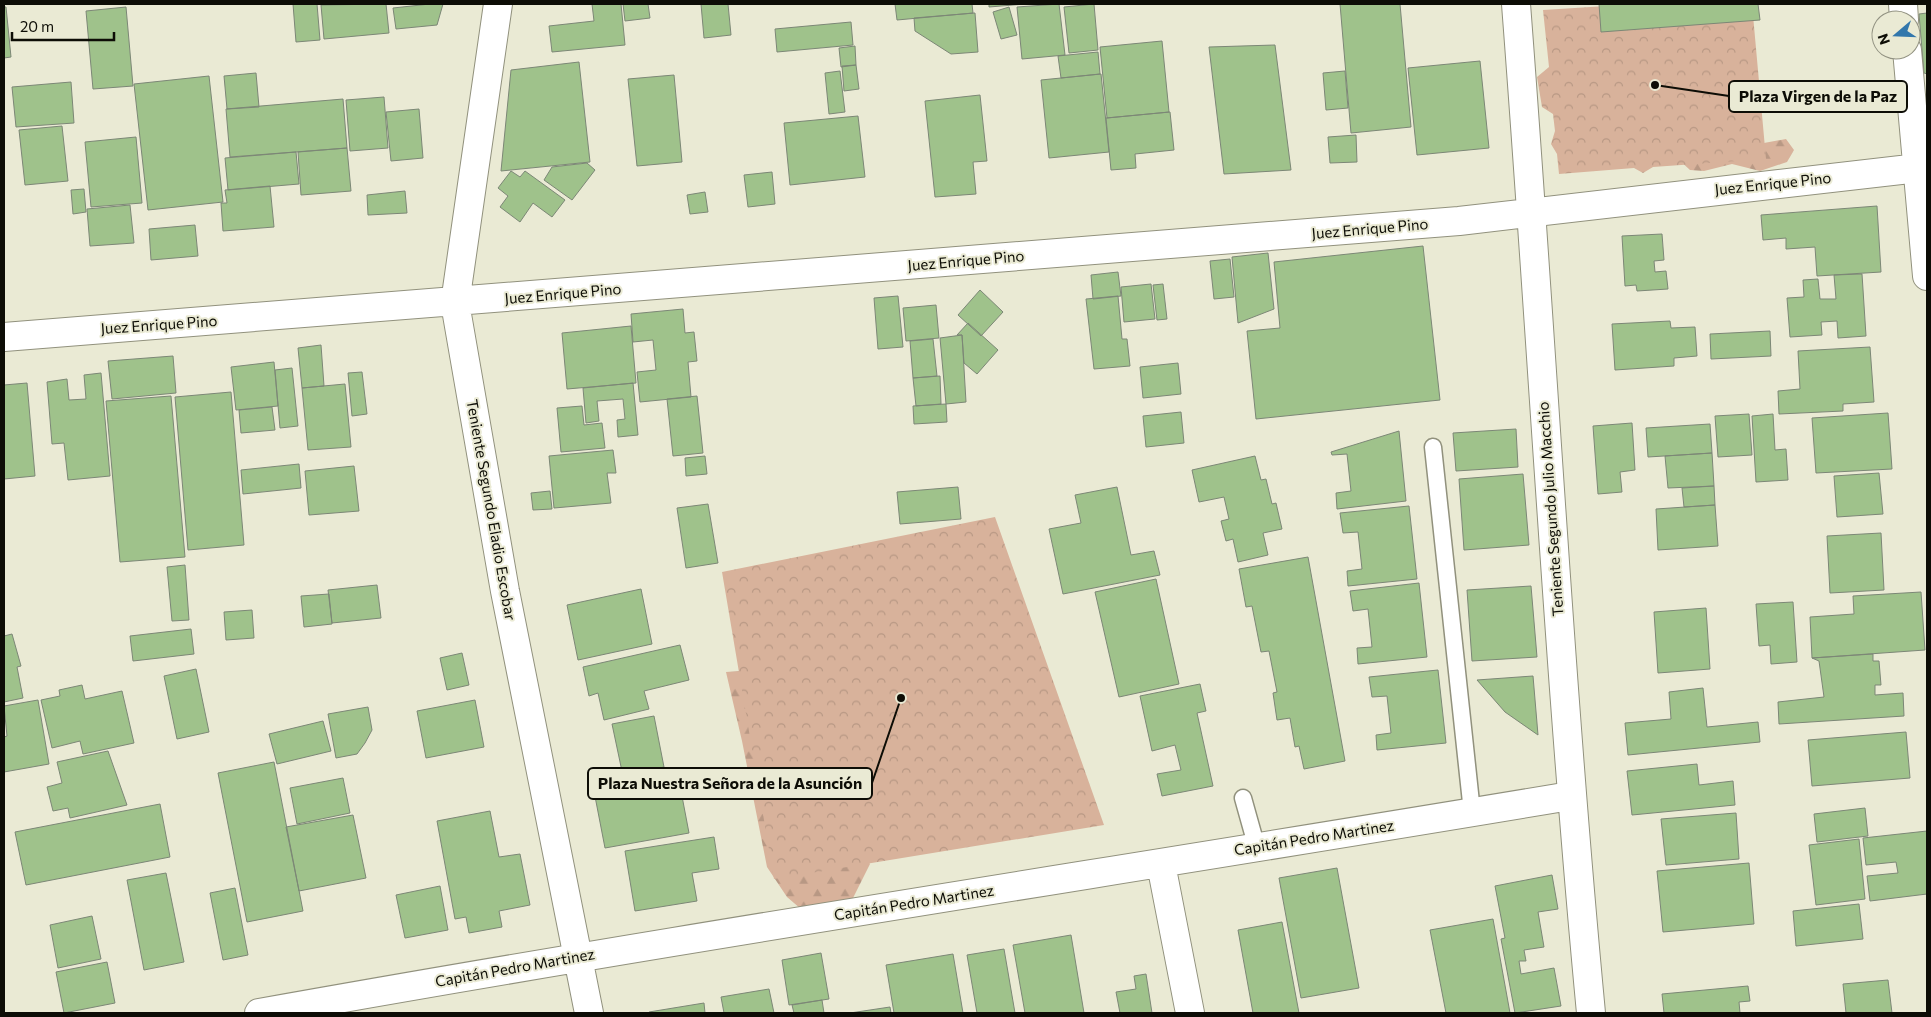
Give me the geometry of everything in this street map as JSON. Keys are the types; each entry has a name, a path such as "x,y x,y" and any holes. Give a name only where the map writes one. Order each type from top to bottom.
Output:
{"street":[{"name":"Teniente Segundo Eladio Escobar","path":"498,4 455,303 505,591 589,1013"},
{"name":"Teniente Segundo Julio Macchio","path":"1516,4 1532,213 1570,796 1590,1013"},
{"path":"1908,60 1922,167 1927,276"},
{"name":"Juez Enrique Pino","path":"4,337 455,303 1449,222 1922,167"},
{"name":"Capitán Pedro Martinez","path":"259,1013 578,956 1161,864 1570,796"},
{"path":"1161,864 1190,1013"}],"lane":[{"path":"1433,447 1472,812"},
{"path":"1242,798 1257,848"}],"green space":[{"path":"1638,4 1752,4 1766,159 1653,167 1643,173 1634,168 1559,174 1557,154 1551,144 1555,131 1553,114 1542,107 1537,77 1549,67 1543,10"},
{"path":"1786,139 1794,150 1787,162 1760,171 1732,164 1704,171 1690,170 1678,159"},
{"path":"995,517 1104,825 774,879 722,572"},
{"path":"753,670 870,864 851,902 801,909 787,897 767,867 726,672"}],"building":[{"path":"293,4 317,4 320,40 296,42"},
{"path":"386,4 389,33 324,39 321,5"},
{"path":"443,4 437,25 396,29 393,8"},
{"path":"592,4 621,4 625,45 552,52 549,26 594,21"},
{"path":"623,4 648,4 650,18 625,21"},
{"path":"701,4 728,4 731,35 704,38"},
{"path":"895,4 972,4 973,13 897,20"},
{"path":"989,4 1025,4 989,7"},
{"path":"1059,4 1065,55 1022,59 1017,7"},
{"path":"1094,4 1098,50 1069,53 1064,7"},
{"path":"1340,4 1400,4 1411,127 1351,133"},
{"path":"1599,4 1758,4 1760,20 1601,32"},
{"path":"4,7 6,7 11,57 4,58"},
{"path":"126,7 133,86 93,89 86,11"},
{"path":"1009,7 1017,35 1001,39 993,12"},
{"path":"975,13 978,52 951,54 915,31 914,18"},
{"path":"1927,13 1927,74 1924,73 1921,14"},
{"path":"851,22 853,45 777,52 775,29"},
{"path":"1162,41 1169,112 1107,118 1100,47"},
{"path":"1275,45 1291,170 1224,174 1209,47"},
{"path":"855,46 856,65 841,67 839,48"},
{"path":"1098,52 1100,74 1061,78 1058,56"},
{"path":"1480,61 1489,148 1417,155 1408,68"},
{"path":"579,62 590,162 501,171 511,70"},
{"path":"856,65 859,89 844,91 842,66"},
{"path":"840,71 845,112 829,114 825,73"},
{"path":"1345,71 1348,108 1326,110 1323,73"},
{"path":"256,73 259,107 227,109 224,76"},
{"path":"1101,74 1109,152 1049,158 1041,80"},
{"path":"674,75 682,162 637,166 628,79"},
{"path":"209,76 223,202 148,210 134,84"},
{"path":"71,82 74,123 16,127 12,87"},
{"path":"980,95 987,161 973,162 976,194 935,197 925,101"},
{"path":"384,97 388,148 350,151 346,100"},
{"path":"343,99 347,148 230,157 226,109"},
{"path":"419,109 423,158 391,161 386,112"},
{"path":"1170,112 1174,150 1135,154 1136,168 1111,170 1106,118"},
{"path":"858,116 865,177 790,185 784,123"},
{"path":"62,126 68,181 25,185 19,130"},
{"path":"1356,135 1357,162 1330,163 1328,137"},
{"path":"136,137 142,203 91,207 85,142"},
{"path":"347,148 351,191 301,195 298,152"},
{"path":"296,152 299,184 228,190 225,158"},
{"path":"587,163 595,170 572,200 544,180 552,167"},
{"path":"511,171 520,177 525,171 565,200 552,217 533,203 520,222 500,207 508,196 498,188"},
{"path":"772,172 775,204 748,207 744,175"},
{"path":"270,186 274,227 223,231 221,203 227,203 225,190"},
{"path":"84,189 86,212 73,214 71,190"},
{"path":"405,191 407,213 368,215 367,195"},
{"path":"705,192 708,212 690,214 687,195"},
{"path":"130,205 134,243 90,246 87,209"},
{"path":"1877,206 1881,272 1817,276 1815,247 1786,249 1786,238 1763,240 1761,215"},
{"path":"195,225 198,256 151,260 149,229"},
{"path":"1662,234 1664,260 1654,261 1655,272 1666,271 1668,289 1637,291 1636,285 1625,286 1622,236"},
{"path":"1423,246 1440,400 1256,419 1247,331 1280,328 1274,262"},
{"path":"1268,253 1274,309 1238,323 1232,257"},
{"path":"1230,259 1234,297 1214,299 1210,261"},
{"path":"1118,272 1121,296 1093,299 1091,275"},
{"path":"1862,274 1866,336 1838,338 1837,321 1821,322 1822,335 1790,337 1787,298 1804,297 1803,280 1818,279 1820,299 1836,299 1834,275"},
{"path":"1151,284 1155,319 1124,322 1121,287"},
{"path":"1163,284 1167,319 1157,320 1153,285"},
{"path":"980,290 1003,312 981,336 958,315"},
{"path":"898,296 903,347 878,349 874,298"},
{"path":"1118,296 1122,339 1127,339 1130,366 1094,369 1086,299"},
{"path":"936,305 939,338 906,341 903,308"},
{"path":"683,309 685,333 694,332 697,361 688,362 691,397 640,402 637,372 656,370 653,340 633,342 631,314"},
{"path":"1670,321 1671,328 1695,327 1697,356 1674,358 1674,366 1615,370 1612,324"},
{"path":"968,323 998,350 977,374 964,363 962,335 957,335"},
{"path":"631,326 636,383 567,389 562,333"},
{"path":"1770,331 1771,356 1711,359 1710,334"},
{"path":"962,335 966,402 946,404 940,338"},
{"path":"933,339 937,376 913,378 910,341"},
{"path":"321,345 324,386 302,388 298,348"},
{"path":"1870,347 1874,402 1843,404 1843,411 1779,414 1778,391 1800,389 1798,351"},
{"path":"173,356 176,393 112,399 108,361"},
{"path":"274,362 278,406 236,410 231,367"},
{"path":"1178,363 1181,394 1143,398 1140,367"},
{"path":"292,368 298,426 280,428 275,370"},
{"path":"362,372 367,414 352,416 348,373"},
{"path":"101,373 110,476 68,480 64,443 52,444 47,382 67,379 69,400 86,399 84,375"},
{"path":"940,376 941,404 916,406 913,378"},
{"path":"27,383 35,476 4,479 4,385"},
{"path":"633,383 638,435 618,437 617,420 625,419 623,399 597,401 599,421 586,423 583,388"},
{"path":"345,384 351,447 308,450 302,388"},
{"path":"231,392 244,545 188,550 175,397"},
{"path":"171,396 185,557 120,562 106,401"},
{"path":"697,396 703,453 673,456 667,399"},
{"path":"946,404 947,422 914,424 913,406"},
{"path":"582,406 584,425 602,423 605,448 561,452 557,408"},
{"path":"272,407 275,430 241,433 239,410"},
{"path":"1181,412 1184,443 1146,447 1143,416"},
{"path":"1888,413 1892,469 1816,473 1812,418"},
{"path":"1749,414 1752,455 1718,457 1715,416"},
{"path":"1773,414 1775,450 1786,449 1788,480 1756,482 1752,416"},
{"path":"1632,423 1635,470 1620,472 1622,492 1598,494 1593,426"},
{"path":"1710,424 1712,453 1648,457 1646,428"},
{"path":"1516,429 1518,467 1456,471 1453,433"},
{"path":"1399,431 1406,501 1337,509 1336,493 1351,491 1347,454 1332,455 1331,452"},
{"path":"613,450 616,473 607,473 611,503 554,508 549,456"},
{"path":"1712,453 1714,486 1668,488 1665,456"},
{"path":"705,456 707,474 686,476 685,458"},
{"path":"1255,456 1261,480 1266,479 1272,504 1276,503 1282,529 1263,533 1268,555 1238,562 1233,539 1226,541 1221,521 1229,519 1224,497 1199,502 1192,470"},
{"path":"299,464 301,488 243,494 241,470"},
{"path":"354,466 359,511 309,515 305,471"},
{"path":"1879,473 1883,514 1837,517 1834,476"},
{"path":"1523,474 1529,545 1464,550 1459,479"},
{"path":"1714,486 1715,505 1684,507 1682,488"},
{"path":"958,487 961,519 900,524 897,492"},
{"path":"1117,487 1131,555 1154,551 1160,575 1063,594 1049,529 1081,523 1075,495"},
{"path":"550,491 552,509 533,510 531,493"},
{"path":"708,504 718,563 686,568 677,508"},
{"path":"1715,505 1718,546 1658,550 1656,509"},
{"path":"1409,506 1417,579 1348,586 1347,571 1362,569 1358,532 1343,533 1340,513"},
{"path":"1881,533 1884,590 1830,593 1827,536"},
{"path":"1308,557 1345,761 1304,769 1299,746 1295,747 1290,718 1277,720 1273,693 1277,692 1269,651 1261,652 1252,606 1246,607 1239,569"},
{"path":"185,565 189,620 172,621 167,567"},
{"path":"1156,579 1179,684 1119,697 1095,592"},
{"path":"1419,583 1427,657 1358,664 1357,648 1372,647 1368,609 1353,611 1350,591"},
{"path":"377,585 381,618 332,623 328,590"},
{"path":"1531,586 1537,657 1472,661 1467,590"},
{"path":"641,589 652,644 578,660 567,605"},
{"path":"1921,592 1925,650 1812,658 1810,617 1854,614 1853,596"},
{"path":"329,594 332,624 304,627 301,596"},
{"path":"1793,602 1797,662 1771,664 1770,645 1759,646 1756,604"},
{"path":"1706,608 1710,669 1658,673 1654,612"},
{"path":"252,610 254,638 226,640 224,612"},
{"path":"191,629 194,654 133,661 130,636"},
{"path":"12,634 21,666 17,667 23,698 4,702 4,636"},
{"path":"680,645 689,680 644,691 649,709 604,720 598,693 589,696 583,667"},
{"path":"462,653 469,685 447,690 440,658"},
{"path":"1873,654 1873,661 1879,661 1881,685 1875,685 1875,695 1903,693 1904,716 1779,724 1778,702 1824,697 1819,661 1812,658"},
{"path":"196,669 209,732 177,739 164,676"},
{"path":"1438,670 1446,743 1377,750 1376,735 1391,733 1387,696 1372,697 1369,677"},
{"path":"1533,676 1538,735 1505,712 1477,680"},
{"path":"1200,684 1206,711 1197,713 1213,786 1162,796 1157,774 1181,770 1175,745 1152,751 1140,696"},
{"path":"82,685 85,699 122,691 134,743 83,754 80,741 52,748 41,700 60,696 59,690"},
{"path":"1703,688 1707,727 1758,722 1760,742 1628,755 1625,723 1671,719 1669,692"},
{"path":"38,700 49,764 4,772 4,737 7,736 4,706"},
{"path":"475,700 484,747 426,758 417,711"},
{"path":"368,707 372,730 365,743 357,754 336,758 328,714"},
{"path":"654,716 664,767 623,776 612,724"},
{"path":"323,721 331,751 277,764 269,734"},
{"path":"1906,732 1910,778 1812,786 1808,740"},
{"path":"108,751 127,805 70,818 68,808 53,811 47,787 62,783 57,762"},
{"path":"274,762 303,911 247,922 218,773"},
{"path":"1697,764 1699,785 1733,781 1735,805 1632,815 1627,771"},
{"path":"677,770 689,833 605,848 593,786"},
{"path":"343,778 350,813 297,824 290,788"},
{"path":"160,804 170,857 26,885 15,832"},
{"path":"1865,808 1868,836 1817,842 1814,814"},
{"path":"490,811 499,857 520,854 530,905 499,911 502,927 469,933 466,917 455,919 437,821"},
{"path":"1736,813 1739,859 1666,865 1661,819"},
{"path":"353,815 366,878 299,891 286,827"},
{"path":"1927,831 1927,894 1870,901 1867,876 1898,873 1896,862 1866,865 1863,838"},
{"path":"714,837 719,869 692,873 697,901 635,911 625,851"},
{"path":"1859,839 1865,899 1816,905 1809,845"},
{"path":"1749,863 1754,924 1663,932 1657,871"},
{"path":"1337,868 1359,988 1301,998 1279,878"},
{"path":"166,873 184,962 144,970 127,880"},
{"path":"1552,875 1558,909 1538,912 1544,947 1524,950 1526,961 1519,961 1521,974 1554,968 1561,1006 1515,1013 1501,939 1505,938 1495,886"},
{"path":"440,886 448,930 405,938 396,895"},
{"path":"235,888 248,955 223,960 210,893"},
{"path":"1859,904 1863,939 1796,946 1793,911"},
{"path":"92,916 101,959 58,968 50,925"},
{"path":"1493,919 1510,1013 1446,1013 1430,930"},
{"path":"1282,922 1299,1013 1253,1013 1238,930"},
{"path":"1071,935 1084,1013 1025,1013 1013,945"},
{"path":"1004,949 1015,1013 977,1013 967,955"},
{"path":"821,953 829,999 789,1005 782,960"},
{"path":"953,954 963,1013 894,1013 886,965"},
{"path":"107,962 115,1003 64,1013 56,972"},
{"path":"1146,974 1152,1013 1120,1013 1116,992 1136,989 1134,976"},
{"path":"1888,980 1892,1013 1846,1013 1843,984"},
{"path":"1748,986 1750,1001 1739,1002 1740,1013 1664,1013 1662,994"},
{"path":"769,989 774,1013 724,1013 721,997"},
{"path":"822,1000 824,1013 794,1013 792,1005"},
{"path":"704,1003 705,1013 649,1013 649,1012"},
{"path":"890,1007 891,1013 850,1013"}],"place":[{"name":"Plaza Virgen de la Paz","path":"1655,85"},
{"name":"Plaza Nuestra Señora de la Asunción","path":"901,698"}]}
